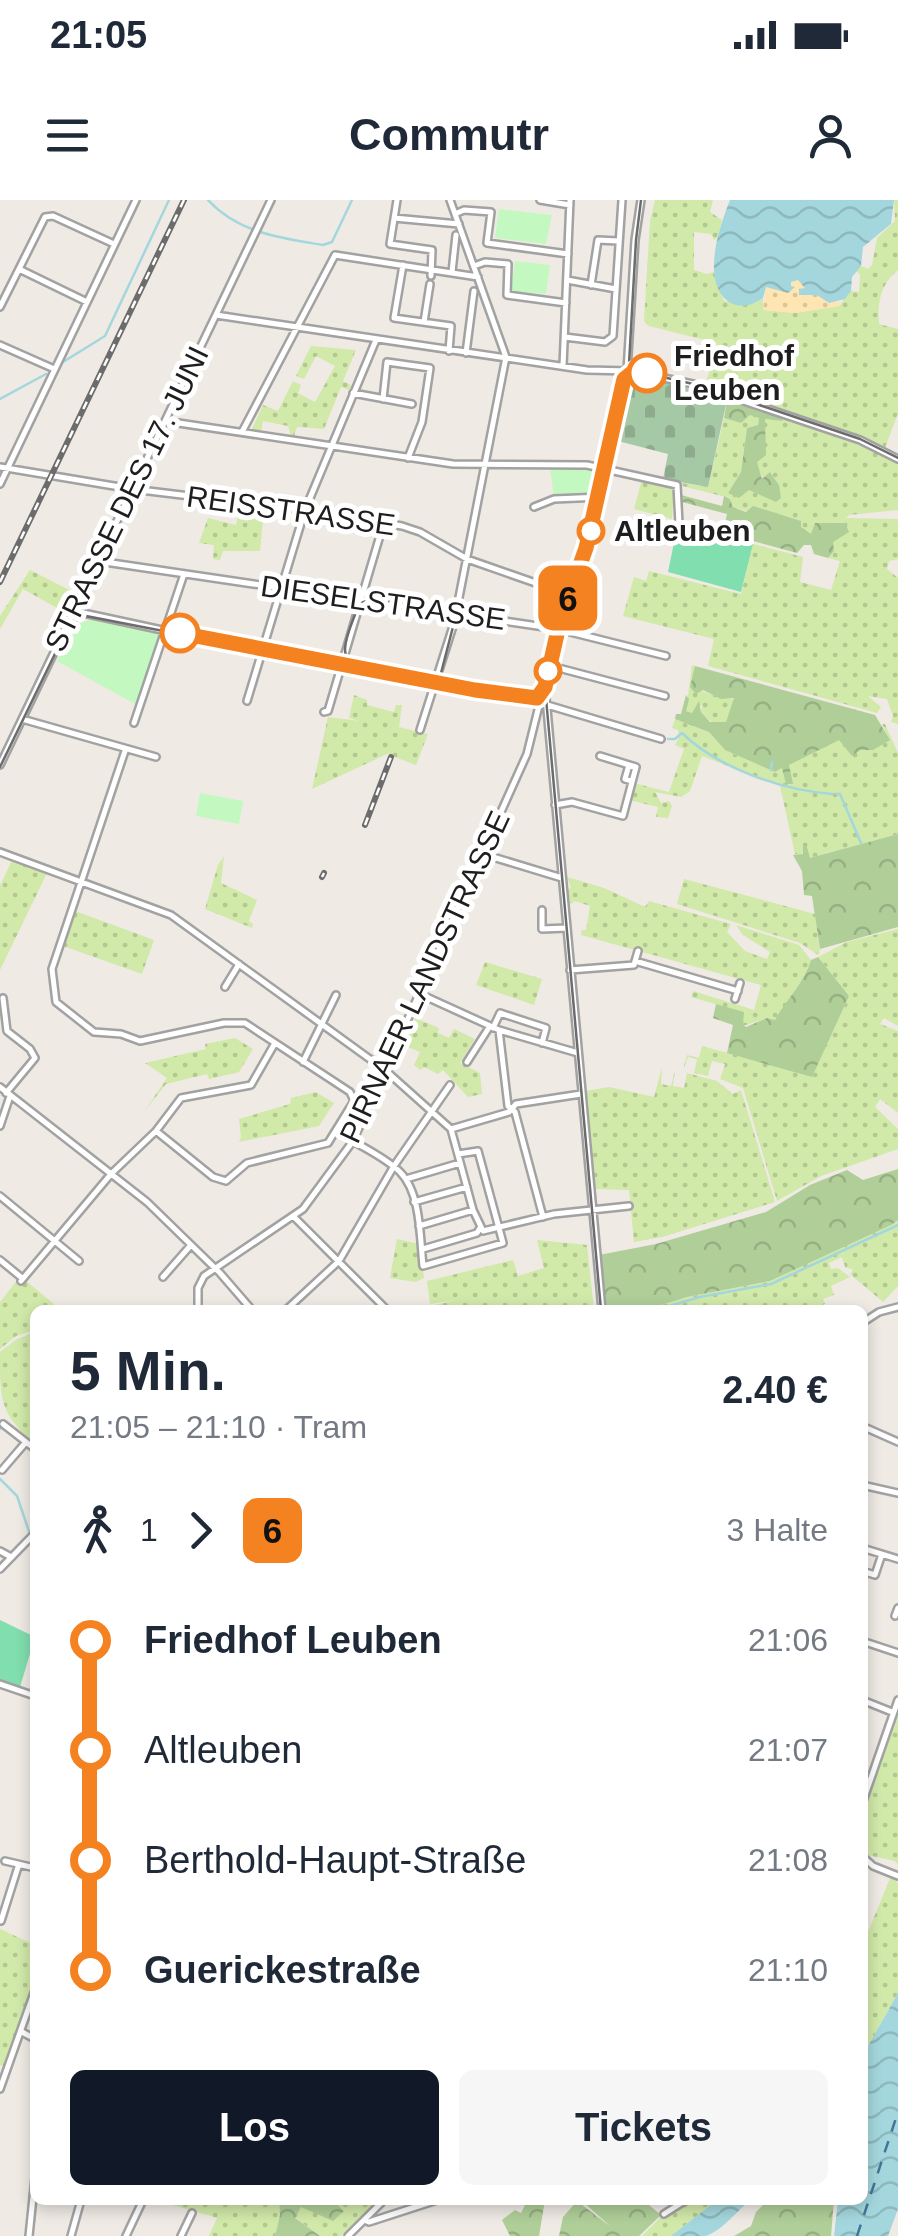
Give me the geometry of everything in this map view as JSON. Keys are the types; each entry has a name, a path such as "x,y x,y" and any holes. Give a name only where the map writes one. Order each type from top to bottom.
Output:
{"street":[{"path":"0,484 4,467 136,200"},
{"name":"STRASSE DES 17. JUNI","path":"0,765 271,200"},
{"path":"397,200 390,244 432,250 424,322"},
{"path":"420,730 456,614 506,357 450,200"},
{"path":"540,200 570,202 563,366"},
{"path":"565,337 610,340 622,200"},
{"name":"PIRNAER LANDSTRASSE","path":"215,1268 294,1216 321,1188 353,1140 527,754 558,629 601,497 627,371 640,200"},
{"path":"455,214 464,210 492,212 487,244 568,254"},
{"path":"0,308 48,215 115,245"},
{"path":"394,218 459,224"},
{"path":"452,272 456,236"},
{"path":"591,284 598,240 618,241"},
{"path":"242,432 333,257 402,265 431,276 452,272 478,277"},
{"path":"474,266 484,262 508,264 507,295 566,304"},
{"path":"402,265 394,318 451,326 449,351"},
{"path":"18,269 87,302"},
{"path":"567,280 616,289"},
{"path":"466,353 474,291"},
{"path":"216,315 603,372 627,371 706,388 860,440 898,459"},
{"path":"247,701 304,510 376,340"},
{"path":"0,345 53,368"},
{"path":"382,399 387,362 430,368 422,422 408,458"},
{"path":"354,393 412,404"},
{"path":"165,421 408,458 484,466 574,464 607,468 677,485 679,524"},
{"name":"REISSTRASSE","path":"4,467 411,528 467,560 570,595"},
{"path":"534,508 554,499 601,497"},
{"path":"324,712 328,711 384,522"},
{"name":"DIESELSTRASSE","path":"98,561 558,629 666,656"},
{"path":"134,723 184,574"},
{"path":"74,612 541,704 661,738"},
{"name":"PIRNAER LANDSTRASSE","path":"541,704 542,683 558,629"},
{"path":"551,666 665,696"},
{"path":"541,704 555,805 602,1305"},
{"path":"22,719 156,757"},
{"path":"125,750 52,969 56,1002 99,1034 121,1034 140,1042 237,1020 350,1092 354,1102 328,1143 246,1162 226,1181 214,1177 156,1130"},
{"path":"555,805 572,802 623,816 636,767 600,756"},
{"path":"0,852 172,915 385,1070 451,1129 480,1228"},
{"path":"483,854 562,878"},
{"path":"542,910 542,929 566,928"},
{"path":"570,970 634,964 638,951"},
{"path":"635,961 738,991"},
{"path":"225,987 239,964"},
{"path":"735,1000 740,982"},
{"path":"420,994 494,1028 578,1054"},
{"path":"304,1062 336,995"},
{"path":"0,1126 5,1092 35,1058 30,1048 7,1031 3,998"},
{"path":"542,1043 546,1028 503,1013 497,1015 494,1028 507,1100 513,1108 542,1216"},
{"path":"467,1062 494,1028"},
{"path":"0,1260 21,1280 110,1174 156,1130 181,1098 251,1085 275,1043"},
{"path":"291,1305 339,1261 394,1166 450,1085"},
{"path":"5,1092 146,1202 248,1305"},
{"path":"451,1129 516,1104 582,1093"},
{"path":"353,1140 394,1166 406,1179 414,1202 423,1266 502,1243 478,1151 458,1154"},
{"path":"406,1179 460,1163"},
{"path":"414,1202 467,1187"},
{"path":"0,1196 79,1261"},
{"path":"480,1228 489,1231 542,1216 629,1206"},
{"path":"418,1226 474,1210"},
{"path":"294,1216 383,1305"},
{"path":"421,1250 477,1233 480,1228"},
{"path":"163,1277 192,1245"},
{"path":"198,1305 200,1283 215,1268"},
{"path":"868,1319 898,1307"},
{"path":"3,1424 30,1445"},
{"path":"868,1431 898,1442"},
{"path":"2,1470 26,1442"},
{"path":"868,1486 898,1493"},
{"path":"0,1569 30,1538"},
{"path":"868,1550 898,1559"},
{"path":"0,1551 11,1557"},
{"path":"868,1573 874,1575 882,1554"},
{"path":"895,1616 898,1608"},
{"path":"868,1643 898,1653"},
{"path":"0,1684 30,1694"},
{"path":"868,1786 898,1700"},
{"path":"868,1703 893,1713"},
{"path":"5,1861 30,1867"},
{"path":"868,1861 898,1876"},
{"path":"1,1921 18,1866"},
{"path":"0,2088 30,2006"},
{"path":"22,2032 30,2037"},
{"path":"29,2236 32,2205"},
{"path":"71,2236 80,2205"},
{"path":"126,2236 141,2205"},
{"path":"348,2236 379,2205"},
{"path":"364,2220 369,2222 422,2205"},
{"path":"664,2214 678,2205"},
{"path":"181,2236 192,2212"}],"green space":[{"path":"655,200 713,200 710,212 722,220 718,237 714,240 711,234 694,232 694,270 714,272 724,301 755,303 763,298 763,310 795,313 839,306 851,291 859,292 860,275 856,271 872,265 877,238 895,221 894,200 898,200 898,270 884,287 879,308 879,324 898,329 898,413 885,448 867,438 706,383 717,343 649,326 644,321 650,221"},
{"path":"499,209 552,215 546,244 495,238"},
{"path":"515,261 550,265 546,294 511,291"},
{"path":"311,346 356,350 343,381 351,385 349,390 341,387 324,429 297,427 291,436 288,426 263,421 261,432 251,431 263,405 278,411 293,381 301,385 298,393 315,402 335,366 316,356 304,379 296,376"},
{"path":"634,378 673,384 727,400 708,487 663,479 668,454 618,441"},
{"path":"727,400 783,418 765,419 766,455 757,462 762,479 770,472 779,485 781,498 776,502 749,490 739,498 728,493 741,472 747,428 758,425 759,418 750,415 741,423 724,418"},
{"path":"750,415 759,417 758,425 747,428 741,472 728,493 749,490 776,501 779,485 771,473 763,479 756,462 765,419 783,418 898,464 898,510 846,518 898,519 898,559 889,561 887,569 898,578 898,724 891,722 887,699 868,696 881,707 877,713 708,666 714,639 623,616 634,577 646,581 649,571 741,594 753,544 803,557 800,582 831,590 840,561 828,558 834,551 814,533 733,507 730,498 682,486 708,487 724,418 741,423"},
{"path":"550,468 594,470 595,492 554,498"},
{"path":"642,479 674,488 672,519 634,509"},
{"path":"681,495 722,506 724,496 733,507 746,512 753,506 801,521 801,527 811,534 815,523 845,523 849,532 833,542 834,551 828,558 814,554 811,545 804,545 797,553 723,533 727,514 682,502"},
{"path":"240,506 264,509 260,551 223,551 220,560 213,559 214,545 199,543 208,518 236,525"},
{"path":"678,523 753,544 741,592 668,572"},
{"path":"30,570 77,594 66,613 23,589 0,629 0,616"},
{"path":"93,619 159,633 137,705 57,661 74,625"},
{"path":"692,665 695,666 691,687 735,699 726,722 709,720 701,712 702,705 692,713 686,711"},
{"path":"695,666 875,715 890,740 852,756 839,740 789,765 793,784 786,784 782,768 775,772 725,750 709,732 675,719 676,714 681,714 686,695 686,711 692,713 699,701 701,712 710,722 726,722 734,698 721,699 703,690 696,694 690,687"},
{"path":"354,695 367,700 367,705 394,712 396,705 402,705 399,727 428,734 416,765 387,754 312,789 328,717 360,721 349,718"},
{"path":"675,719 709,732 725,750 775,772 839,739 860,749 874,747 889,740 885,724 898,753 898,834 810,858 804,852 795,854 780,786 702,756 690,791 681,797 655,792 661,803 669,801 672,806 668,818 656,817 658,807 629,800 633,783 669,792 684,749 675,745 679,738 678,730 672,728"},
{"path":"200,793 243,801 239,824 196,816"},
{"path":"898,834 898,927 820,949 812,896 804,895 802,871 793,855 803,854 806,844 810,858"},
{"path":"224,856 221,883 257,900 249,921 252,928 205,909"},
{"path":"12,860 47,873 0,970 0,886"},
{"path":"567,877 604,888 645,907 649,901 731,924 727,932 745,951 767,959 770,952 743,935 736,925 799,945 811,960 806,976 775,1020 767,1018 743,1026 743,1012 691,997 693,991 754,1010 761,985 581,935 586,930 590,906 575,901 570,905"},
{"path":"684,879 815,914 820,953 677,904"},
{"path":"75,911 154,940 142,974 63,946"},
{"path":"898,929 898,1026 884,1018 880,1024 898,1031 898,1113 880,1099 875,1107 898,1129 898,1149 821,1176 777,1201 743,1088 720,1079 725,1064 712,1061 708,1076 694,1073 697,1059 688,1057 683,1070 687,1055 699,1058 702,1046 812,1076 849,996 818,957 847,942"},
{"path":"818,957 849,996 812,1077 727,1053 733,1025 713,1018 716,1004 744,1012 746,1027 767,1018 775,1020 811,960"},
{"path":"485,962 542,979 534,1005 476,985"},
{"path":"415,1018 439,1028 438,1033 449,1038 454,1029 475,1039 460,1063 480,1073 482,1094 468,1097 443,1070 438,1074 414,1065 420,1052 403,1045"},
{"path":"235,1038 253,1049 239,1072 209,1079 207,1074 166,1084 144,1112 167,1078 145,1063"},
{"path":"662,1067 661,1084 671,1086 675,1070 673,1086 684,1088 687,1073 717,1081 733,1094 741,1090 775,1202 634,1242 629,1190 594,1189 586,1091 609,1087 654,1097"},
{"path":"316,1092 334,1103 319,1126 239,1142 239,1119"},
{"path":"898,1169 898,1220 770,1281 661,1305 604,1305 599,1255 656,1244 766,1212 810,1185 847,1170 863,1180"},
{"path":"898,1220 898,1286 883,1302 850,1274 853,1270 845,1267 842,1257 829,1263 831,1269 838,1268 850,1277 831,1286 834,1295 823,1299 823,1305 661,1305 770,1281"},
{"path":"397,1239 419,1244 424,1278 416,1282 390,1278"},
{"path":"537,1240 587,1245 593,1305 435,1305 456,1300 430,1304 427,1281 513,1260 518,1276 544,1268"},
{"path":"18,1279 25,1280 55,1305 30,1305 30,1332 16,1336 0,1349 0,1302"},
{"path":"30,1334 30,1440 4,1405 1,1383 0,1352"},
{"path":"0,1620 30,1635 30,1654 20,1687 0,1680"},
{"path":"898,1703 898,1865 868,1855 868,1792"},
{"path":"891,1876 898,1883 898,1993 868,2046 868,1932"},
{"path":"0,1929 30,1943 30,1994 5,2067 0,2065"},
{"path":"173,2205 279,2205 275,2236 209,2236 217,2218"},
{"path":"279,2205 338,2205 344,2211 333,2221 301,2207 295,2218 320,2236 275,2236"},
{"path":"338,2205 374,2205 341,2236 320,2236 294,2217 301,2207 344,2211"},
{"path":"525,2205 544,2205 539,2236 510,2236 502,2220 515,2210 521,2213"},
{"path":"574,2205 582,2205 611,2227 587,2205 649,2205 661,2215 639,2236 559,2236 563,2217"},
{"path":"677,2205 711,2205 671,2236 642,2236"},
{"path":"763,2205 834,2205 831,2236 734,2236 751,2226"}],"sand":[{"path":"797,278 829,302 840,302 840,306 795,313 763,310 766,286"}],"water":[{"path":"730,200 894,200 891,224 863,247 861,266 852,277 851,291 845,299 829,303 817,295 799,295 799,289 805,288 798,280 791,282 795,287 788,293 766,287 763,298 745,306 724,297 714,271 718,235"},
{"path":"898,1993 898,2209 888,2236 834,2236 837,2205 868,2205 868,2046"},
{"path":"711,2205 746,2205 705,2236 671,2236"}],"waterway":[{"path":"63,362 105,336 169,200"},
{"path":"208,200 246,227 323,245 332,242 352,200"},
{"path":"0,399 46,374"},
{"path":"668,739 682,733 713,757 751,775 792,788 832,794"},
{"path":"771,770 772,762"},
{"path":"836,794 840,794 861,843"},
{"path":"673,1305 771,1284 898,1225"},
{"path":"0,1423 0,1429"},
{"path":"0,1479 17,1496 30,1534"}],"ferry route":[{"path":"868,2203 898,2112"},
{"path":"857,2236 867,2205"}],"tram line":[{"path":"0,767 68,627 86,616 530,702 541,698 588,549 629,364 641,200"},
{"name":"6","path":"180,633 475,690 537,698 545,687 560,621 600,497 624,379 634,371 647,373"},
{"path":"624,379 637,371 706,387 860,439 898,458"},
{"path":"357,670 350,665 345,651 361,604 410,604 449,615 454,623 441,673 452,686"},
{"path":"545,687 601,1305"}],"railway":[{"path":"0,582 184,200"},
{"path":"365,825 391,757"},
{"path":"322,877 324,873"}],"place":[{"name":"Friedhof Leuben","path":"647,373"},
{"name":"Altleuben","path":"591,531"}]}
